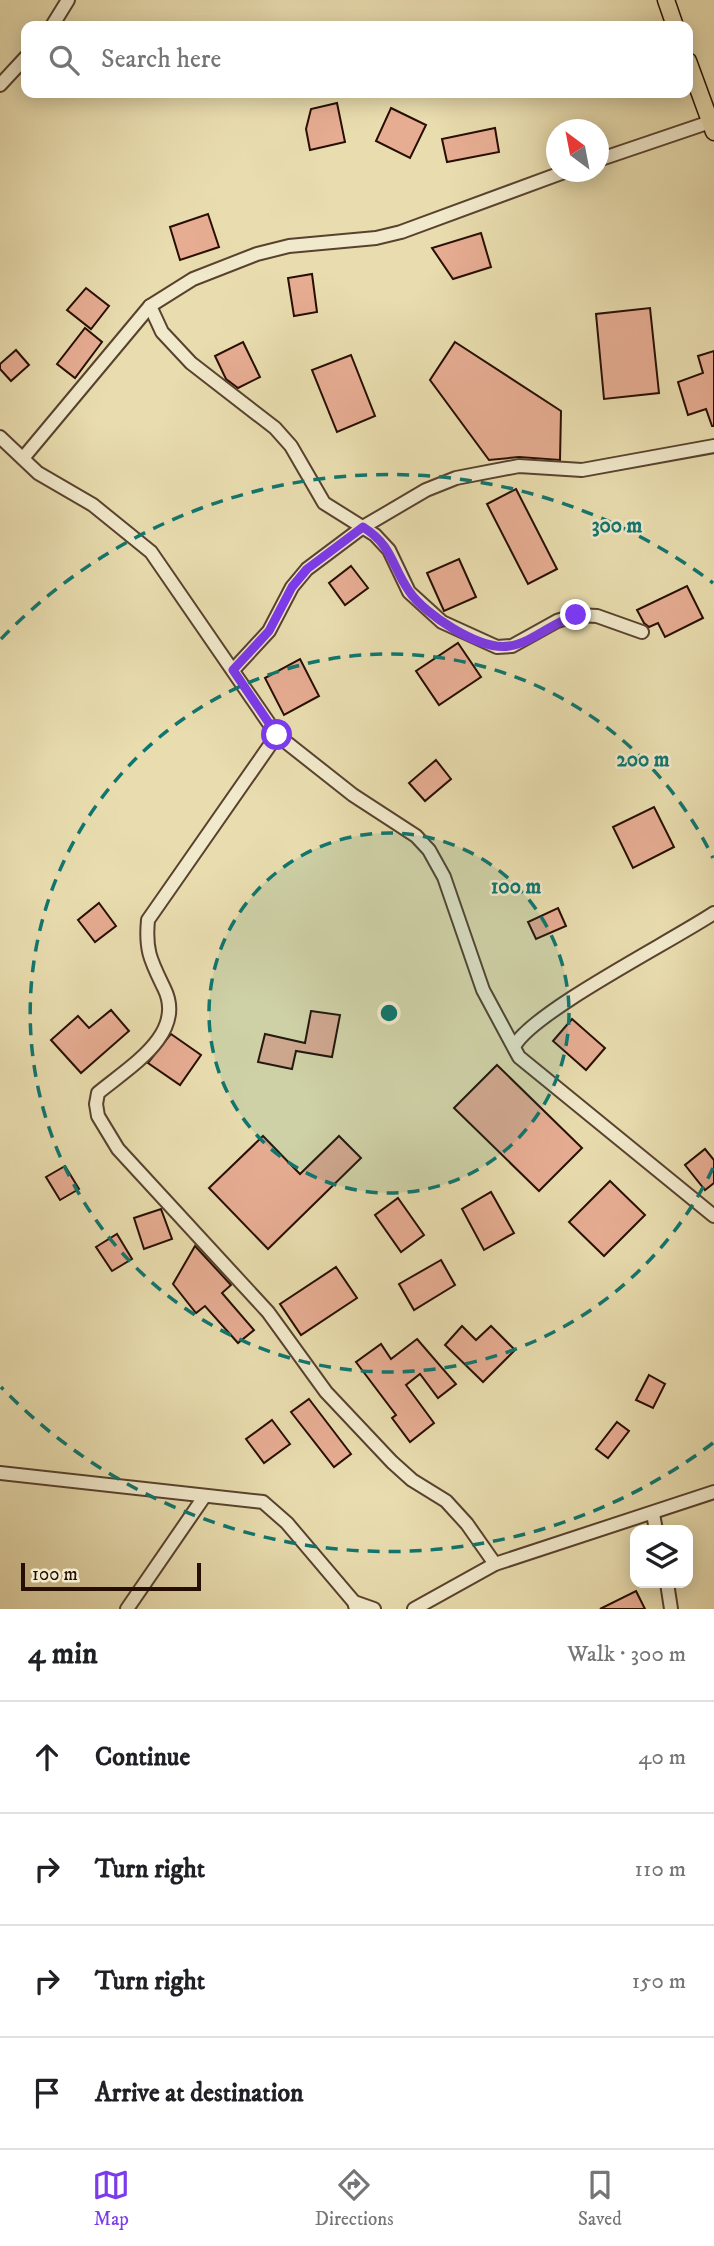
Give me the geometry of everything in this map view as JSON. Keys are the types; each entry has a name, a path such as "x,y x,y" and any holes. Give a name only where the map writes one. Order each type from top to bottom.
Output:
{"main road":[{"path":"666,0 673,21"},
{"path":"693,75 712,127"}],"street":[{"path":"55,21 68,0"},
{"path":"0,85 21,62"},
{"path":"609,157 712,127"},
{"path":"24,457 150,306 193,279 257,254 289,246 376,238 401,232 546,179"},
{"path":"150,306 158,326 191,363 275,428 291,446 324,503 363,527 389,550 409,592 442,622 497,647 512,646 557,621 576,615 597,616 642,632"},
{"path":"0,437 38,473 93,505 151,552 277,735 353,794 416,836 429,850 444,877 483,990 515,1045"},
{"path":"233,670 269,631 292,587 307,569 363,527 426,490 456,478 519,466 582,470 714,446"},
{"path":"277,735 148,920 145,946 167,995 170,1012 166,1031 98,1093 98,1116 118,1149 268,1312 326,1392 392,1462 412,1480 446,1501 495,1564"},
{"path":"714,913 557,1009 519,1038 515,1045 515,1051 525,1062 714,1216"},
{"path":"0,1473 263,1502 287,1523 355,1606 374,1609"},
{"path":"414,1609 495,1564 554,1542 653,1514 714,1492"},
{"path":"127,1609 204,1497"},
{"path":"653,1514 655,1525"},
{"path":"668,1588 671,1609"}],"building":[{"path":"337,103 345,142 310,150 306,129 311,109"},
{"path":"391,108 426,125 410,158 376,141"},
{"path":"495,128 499,152 447,162 442,139"},
{"path":"208,214 219,247 180,260 170,227"},
{"path":"481,233 491,267 453,279 432,248"},
{"path":"312,274 317,312 294,316 288,278"},
{"path":"86,288 109,306 91,329 67,310"},
{"path":"650,308 659,393 604,399 596,314"},
{"path":"85,328 102,342 75,378 57,364"},
{"path":"243,342 260,377 238,388 226,379 215,356"},
{"path":"455,342 561,411 560,460 519,457 489,460 430,380"},
{"path":"16,350 29,365 11,381 0,369 0,364"},
{"path":"714,351 712,426 706,409 688,415 678,382 703,373 698,356"},
{"path":"351,355 375,416 337,432 312,370"},
{"path":"516,489 557,569 528,584 487,504"},
{"path":"459,559 476,597 444,611 427,573"},
{"path":"351,566 368,588 345,605 329,583"},
{"path":"687,586 703,618 665,637 658,623 649,627 644,623 637,610"},
{"path":"458,643 481,677 439,705 416,671"},
{"path":"300,659 319,696 284,715 265,678"},
{"path":"436,760 451,779 425,801 409,783"},
{"path":"654,807 674,847 633,868 613,827"},
{"path":"99,903 116,926 95,942 78,920"},
{"path":"558,908 566,926 536,939 528,922"},
{"path":"111,1010 129,1031 81,1073 51,1040 78,1016 89,1028"},
{"path":"311,1011 340,1015 332,1057 296,1051 292,1069 258,1062 265,1034 305,1043"},
{"path":"572,1019 605,1048 586,1070 553,1041"},
{"path":"171,1034 201,1055 180,1085 148,1063"},
{"path":"497,1065 582,1148 539,1191 454,1108"},
{"path":"263,1136 300,1174 339,1136 361,1158 268,1249 209,1188"},
{"path":"705,1149 714,1160 714,1183 705,1190 685,1165"},
{"path":"65,1166 79,1189 60,1200 46,1177"},
{"path":"610,1181 645,1215 604,1256 569,1222"},
{"path":"491,1192 514,1233 484,1250 462,1209"},
{"path":"398,1198 424,1235 401,1252 375,1215"},
{"path":"161,1209 172,1239 144,1249 134,1218"},
{"path":"117,1234 132,1259 112,1271 96,1247"},
{"path":"195,1246 231,1285 222,1293 254,1330 238,1343 205,1306 196,1313 173,1284"},
{"path":"441,1260 455,1285 414,1310 399,1284"},
{"path":"336,1267 357,1298 301,1335 280,1304"},
{"path":"462,1326 476,1340 491,1326 515,1350 483,1382 445,1345"},
{"path":"417,1339 456,1384 438,1398 420,1374 406,1385 434,1423 410,1442 392,1418 396,1415 356,1362 381,1344 391,1359"},
{"path":"649,1375 665,1384 653,1408 636,1400"},
{"path":"309,1399 351,1454 334,1467 291,1412"},
{"path":"272,1420 290,1444 264,1463 246,1439"},
{"path":"617,1422 629,1431 608,1458 596,1449"},
{"path":"636,1591 645,1609 600,1609"}],"route":[{"path":"277,735 233,670 269,631 292,587 307,569 363,527 389,550 409,592 422,606 442,622 477,640 497,647 512,646 557,621 576,615"}]}
